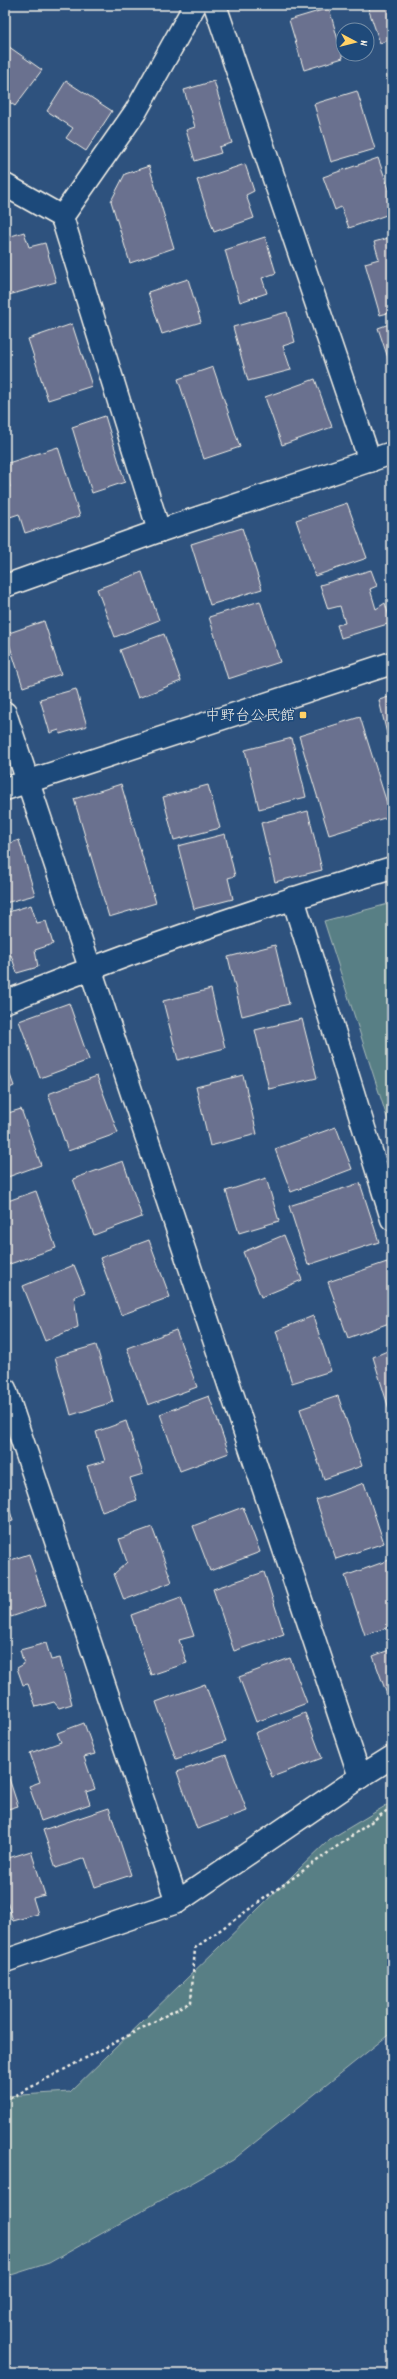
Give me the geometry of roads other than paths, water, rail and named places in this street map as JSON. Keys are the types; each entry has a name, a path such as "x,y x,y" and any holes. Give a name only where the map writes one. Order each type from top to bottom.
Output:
{"street":[{"path":"62,217 136,111 195,5"},
{"path":"215,5 370,461"},
{"path":"5,185 62,217 159,531"},
{"path":"5,586 159,531 392,453"},
{"path":"5,789 392,663"},
{"path":"5,712 360,1777"},
{"path":"5,1002 91,968 293,898 392,868"},
{"path":"293,898 392,1219"},
{"path":"5,1389 177,1902"},
{"path":"5,1961 177,1902 360,1777 392,1758"}],"place":[{"name":"中野台公民館","path":"303,715"}]}
